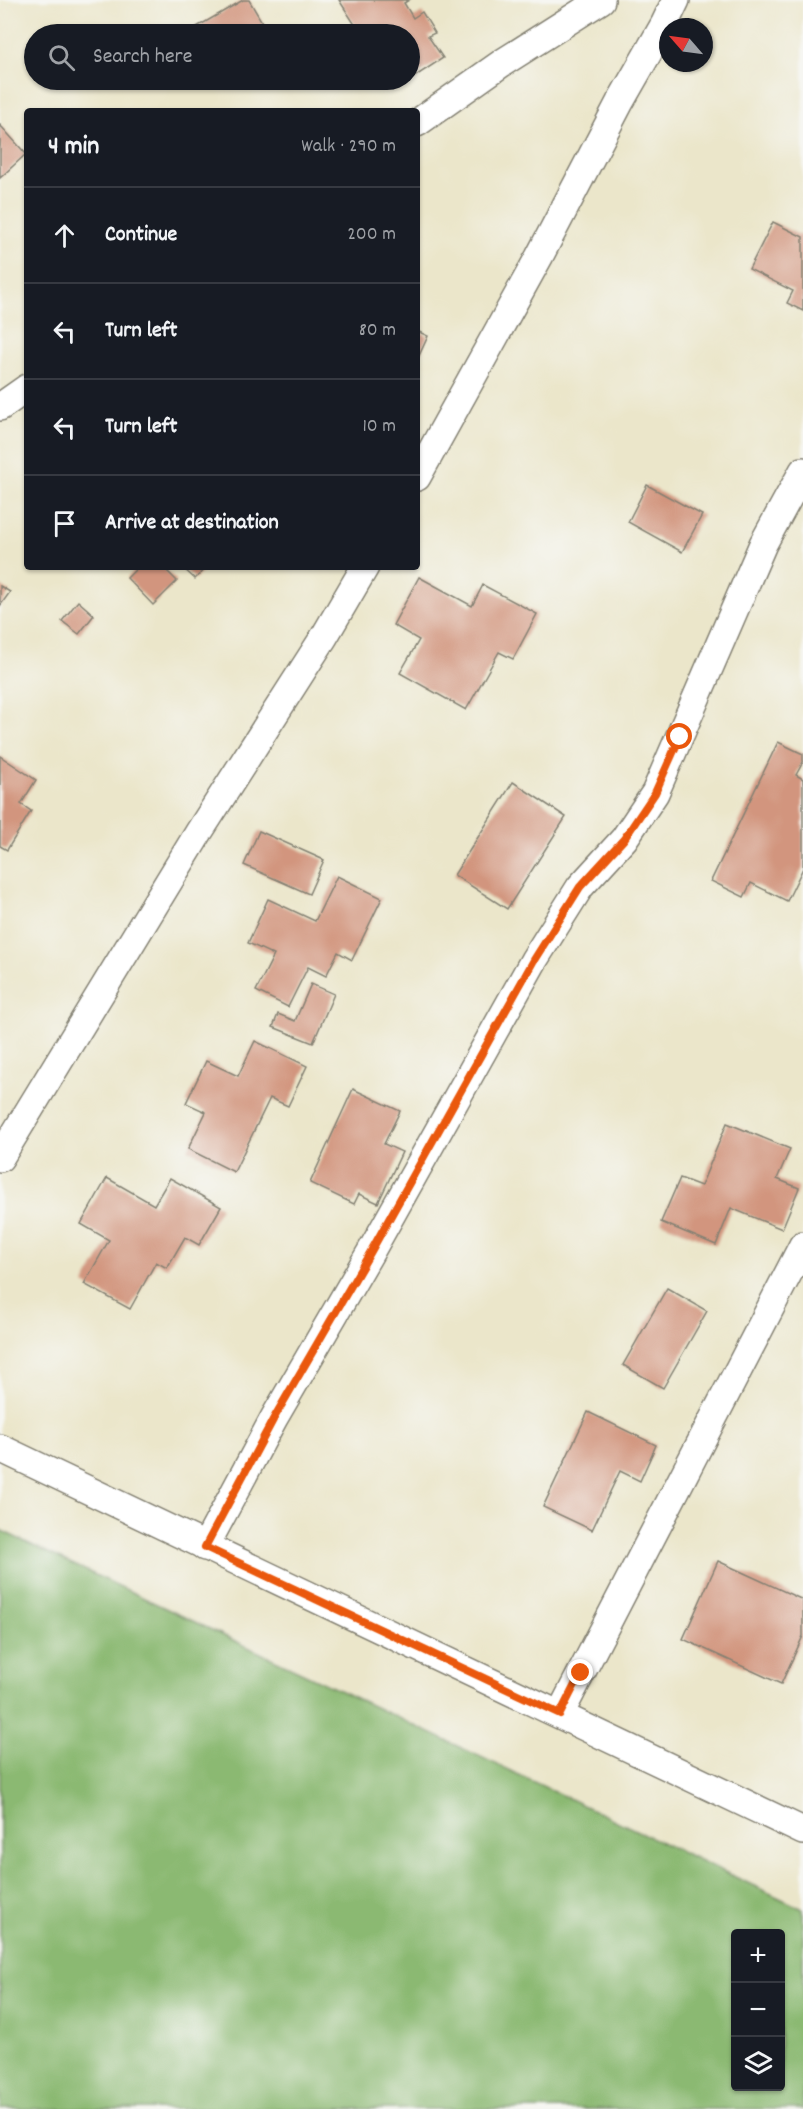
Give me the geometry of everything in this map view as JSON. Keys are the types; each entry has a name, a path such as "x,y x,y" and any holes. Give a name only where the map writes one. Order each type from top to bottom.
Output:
{"street":[{"path":"420,121 502,63 601,0"},
{"path":"420,472 539,257 676,0"},
{"path":"0,406 24,390"},
{"path":"205,1547 274,1418 370,1253 534,960 580,887 624,839 655,793 763,544 803,471"},
{"path":"0,1158 199,832 324,637 363,570"},
{"path":"560,1714 803,1245"},
{"path":"0,1448 803,1831"}],"green space":[{"path":"0,1530 803,1909 803,2109 0,2109"}],"building":[{"path":"243,0 249,0 263,24 202,24"},
{"path":"339,0 409,0 404,3 413,18 422,12 435,33 428,36 443,58 420,73 420,24 355,24"},
{"path":"0,125 24,152 24,156 0,178"},
{"path":"773,222 803,237 803,311 787,303 793,291 749,269"},
{"path":"420,332 428,336 420,353"},
{"path":"647,485 702,515 682,552 628,522"},
{"path":"135,570 166,570 177,581 153,605 127,578"},
{"path":"185,570 204,570 195,579"},
{"path":"419,577 472,606 483,585 537,614 513,659 499,652 466,710 400,673 419,640 393,625"},
{"path":"0,586 10,592 0,606"},
{"path":"78,601 94,615 79,634 62,621"},
{"path":"778,742 803,754 803,762 796,775 803,779 803,868 787,901 751,883 744,897 711,881"},
{"path":"0,756 36,780 21,804 31,811 7,850 0,846"},
{"path":"513,782 566,817 507,909 454,875"},
{"path":"259,831 324,860 309,894 244,865"},
{"path":"337,876 382,898 352,960 338,952 326,976 308,967 288,1007 256,991 274,955 248,943 268,899 315,921"},
{"path":"311,984 334,994 313,1043 273,1027 278,1014 295,1021"},
{"path":"255,1041 307,1066 288,1106 270,1098 234,1172 188,1149 206,1112 186,1103 206,1061 238,1076"},
{"path":"353,1089 400,1111 384,1144 402,1152 378,1203 359,1194 354,1204 310,1183"},
{"path":"727,1123 790,1149 777,1179 799,1188 782,1229 731,1208 716,1245 661,1222 680,1178 701,1186"},
{"path":"107,1178 154,1205 170,1178 221,1207 199,1245 185,1237 167,1268 156,1262 130,1309 84,1284 109,1240 81,1224"},
{"path":"667,1288 707,1311 663,1388 623,1365"},
{"path":"588,1412 656,1445 640,1481 620,1471 592,1530 543,1507"},
{"path":"718,1561 803,1600 803,1636 781,1684 683,1639"}],"route":[{"path":"581,1673 560,1714 205,1547 274,1418 370,1253 534,960 580,887 624,839 655,793 680,737"}]}
